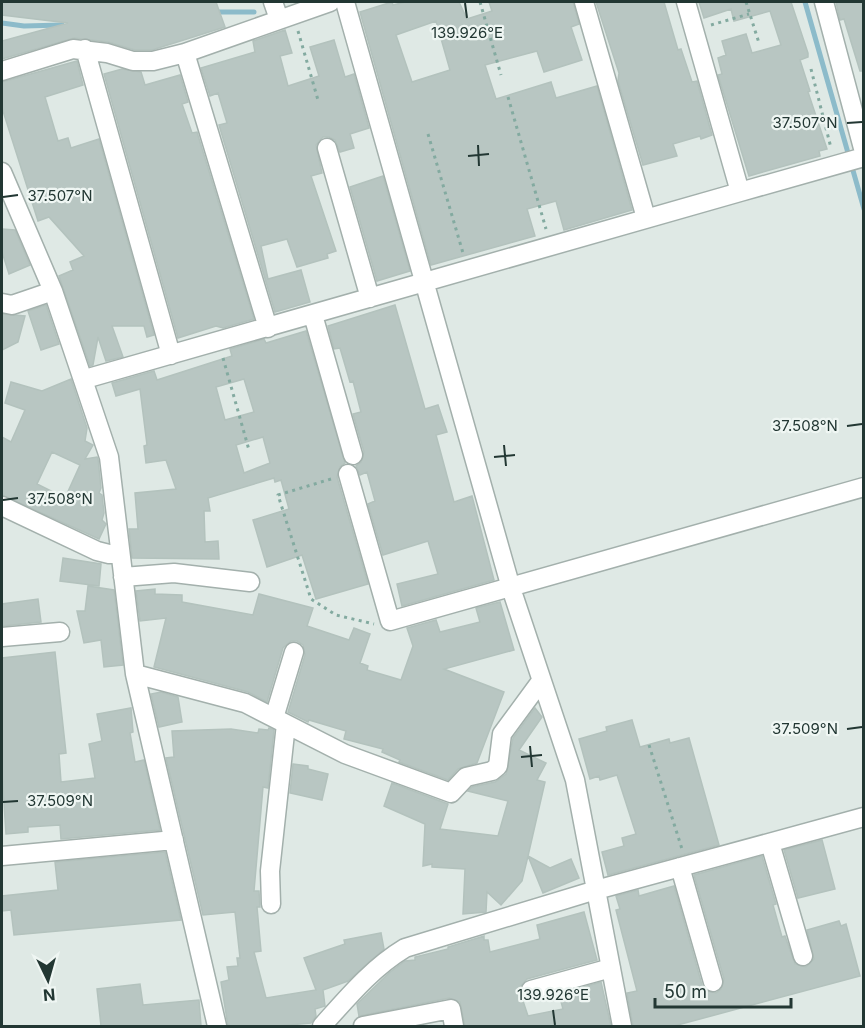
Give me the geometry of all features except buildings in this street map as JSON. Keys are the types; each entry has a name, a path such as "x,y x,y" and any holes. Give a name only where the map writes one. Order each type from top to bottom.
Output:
{"street":[{"path":"273,2 286,17"},
{"path":"2,71 73,49 86,49 134,61 153,61 185,53 330,2"},
{"path":"345,2 511,588 575,780 622,1026"},
{"path":"584,2 646,218"},
{"path":"686,2 740,192"},
{"path":"85,379 852,159 824,2"},
{"path":"86,49 171,355"},
{"path":"185,53 268,328"},
{"path":"327,148 370,298"},
{"path":"2,172 53,291 85,379 109,457 135,674 217,1026"},
{"path":"2,303 12,305 53,291"},
{"path":"313,315 353,455"},
{"path":"348,474 390,621 864,487"},
{"path":"2,506 97,551 109,555 120,554"},
{"path":"123,577 174,573 249,582"},
{"path":"2,637 60,632"},
{"path":"271,904 270,872 280,721 294,652"},
{"path":"135,674 245,703 345,754 451,793 466,777 492,771 498,766 502,735 541,681"},
{"path":"322,1026 385,960 405,948 596,890 864,817"},
{"path":"2,856 174,840"},
{"path":"770,843 803,956"},
{"path":"683,866 713,982"},
{"path":"531,990 611,968"},
{"path":"363,1026 451,1009 454,1026"}],"path":[{"path":"480,2 501,75"},
{"path":"746,2 759,43"},
{"path":"694,30 749,14"},
{"path":"286,17 318,100"},
{"path":"811,69 852,159"},
{"path":"508,97 551,245"},
{"path":"428,135 468,269"},
{"path":"218,342 249,450"},
{"path":"348,474 278,495 311,599 336,615 371,624 390,621"},
{"path":"649,745 683,866"}],"waterway":[{"path":"805,2 864,209"},
{"path":"215,12 254,12"},
{"path":"2,23 24,26 62,25"}]}
